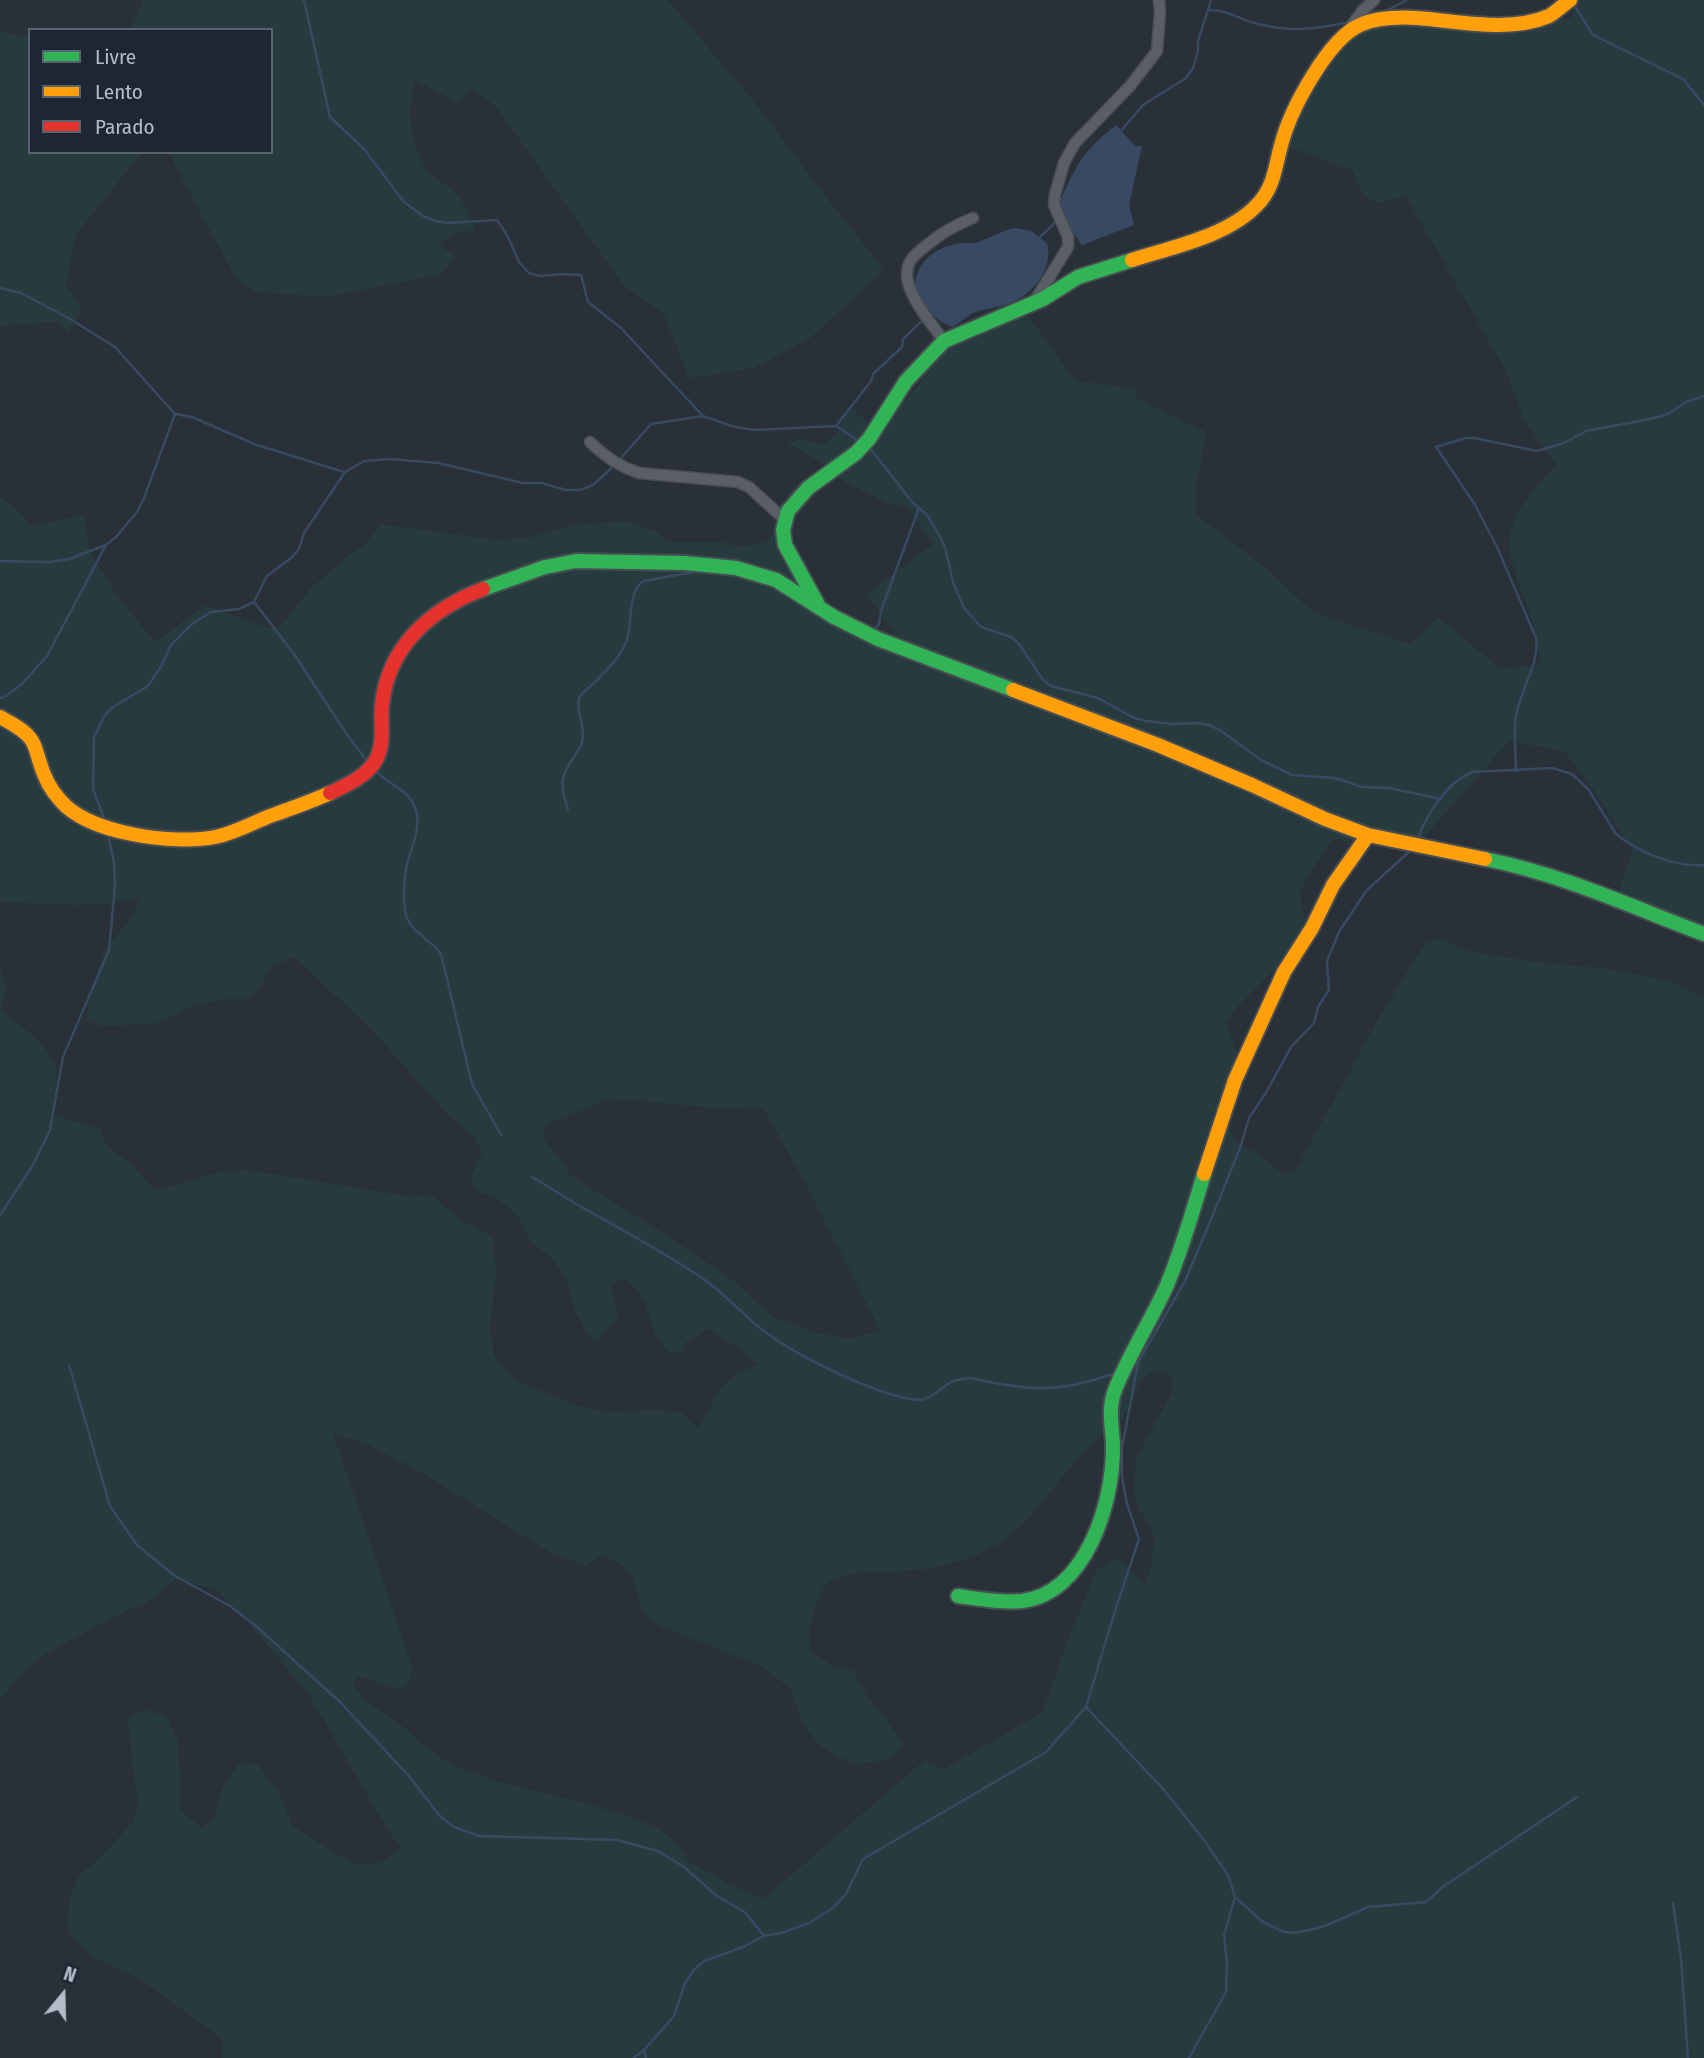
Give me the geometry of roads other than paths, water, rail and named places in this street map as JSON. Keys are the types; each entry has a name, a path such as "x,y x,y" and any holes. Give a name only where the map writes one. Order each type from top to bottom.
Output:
{"street":[{"path":"1034,303 1068,247 1068,237 1057,214 1054,200 1068,155 1080,138 1130,86 1157,51 1159,0"},
{"path":"819,608 785,545 784,519 791,506 808,488 856,453 869,439 901,387 944,341 1034,303 1078,277 1211,234 1231,226 1251,212 1269,188 1284,137 1308,83 1362,11 1374,0"},
{"path":"1340,41 1360,24 1388,16 1518,22 1552,13 1570,0"},
{"path":"944,341 913,296 907,279 907,269 913,257 943,231 973,218"},
{"path":"590,442 601,453 626,469 639,473 738,482 749,487 784,519"},
{"path":"0,717 30,738 45,778 57,798 67,809 80,817 109,828 146,834 189,839 220,836 318,799 353,781 373,765 382,744 382,702 399,655 425,621 444,607 506,580 559,563 676,562 744,570 784,584 819,608 888,643 1158,745 1368,835 1520,866 1704,934"},
{"path":"958,1595 993,1601 1023,1601 1042,1595 1061,1584 1077,1567 1096,1532 1109,1494 1113,1448 1110,1413 1114,1392 1167,1284 1191,1221 1216,1133 1235,1080 1284,972 1312,928 1333,885 1368,835"}],"water":[{"path":"1116,125 1135,146 1142,146 1129,205 1134,225 1082,245 1065,219 1060,201 1082,159"},
{"path":"1015,228 1031,231 1047,243 1048,253 1039,280 1018,300 971,314 953,327 936,318 915,294 917,274 934,253 952,245 979,242"}],"waterway":[{"path":"304,0 330,117 364,149 404,202 435,221 447,223 497,220 519,262 529,273 540,276 581,275 588,302 621,328 703,416"},
{"path":"1120,132 1143,105 1186,78 1193,68 1211,0"},
{"path":"1382,13 1407,0"},
{"path":"1573,3 1593,35 1683,79 1704,105"},
{"path":"1209,10 1226,12 1251,22 1286,29 1344,23"},
{"path":"1038,239 1058,220"},
{"path":"0,288 21,293 115,347 175,414 192,417 254,444 344,472"},
{"path":"836,426 871,381 873,374 902,347 903,339 924,319"},
{"path":"1516,771 1516,716 1535,658 1536,638 1497,547 1474,503 1436,447 1474,438 1537,451 1564,443 1586,431 1668,414 1686,402 1704,396"},
{"path":"0,561 49,562 69,559 106,545 116,537 137,512 144,498 175,414"},
{"path":"105,821 93,789 94,737 105,715 113,707 148,686 171,645 192,624 211,612 239,609 254,602 267,576 299,549 304,533 345,472 364,461 390,459 438,463 523,483 541,483 566,490 580,490 593,485 615,465 651,424 703,416 735,427 755,430 836,426 860,442"},
{"path":"869,447 912,502 927,515 938,533 964,608 981,627 1011,637 1019,644 1043,680 1051,686 1098,698 1134,718 1146,721 1209,725 1261,760 1292,775 1335,778 1362,787 1389,788 1441,799"},
{"path":"873,632 879,624 881,611 919,508"},
{"path":"0,698 23,683 47,656 106,545"},
{"path":"568,809 563,782 566,770 583,740 579,698 622,650 629,632 632,600 638,586 643,581 700,571"},
{"path":"254,602 294,654 367,761"},
{"path":"1417,840 1438,800 1454,784 1472,772 1552,768 1572,774 1588,789 1616,834 1625,841 1646,853 1669,861 1704,865"},
{"path":"374,769 406,794 414,805 417,827 406,870 405,912 414,928 441,954 472,1084 501,1135"},
{"path":"0,1215 33,1165 50,1130 63,1057 109,950 115,885 108,834"},
{"path":"634,2058 674,2016 685,1983 704,1961 764,1936 782,1933 809,1923 833,1908 846,1894 863,1859 1046,1752 1086,1707 1139,1539 1127,1504 1122,1477 1122,1448 1138,1363 1185,1281 1240,1148 1249,1118 1291,1047 1314,1023 1318,1007 1329,990 1327,961 1339,932 1366,891 1412,849"},
{"path":"532,1177 702,1278 754,1323 787,1347 878,1390 921,1400 930,1397 949,1383 962,1379 1044,1388 1078,1384 1118,1372"},
{"path":"69,1365 110,1506 137,1545 175,1576 230,1606 257,1627 340,1702 407,1774 440,1816 454,1827 479,1836 617,1840 658,1851 684,1867 717,1896 746,1913 764,1936"},
{"path":"1086,1707 1164,1790 1204,1840 1228,1875 1235,1897 1263,1922 1284,1932 1325,1926 1368,1907 1426,1902 1444,1886 1577,1797"},
{"path":"1189,2058 1226,1992 1224,1935 1235,1897"},
{"path":"1673,1903 1681,1958 1688,2058"},
{"path":"644,2050 646,2058"}]}
